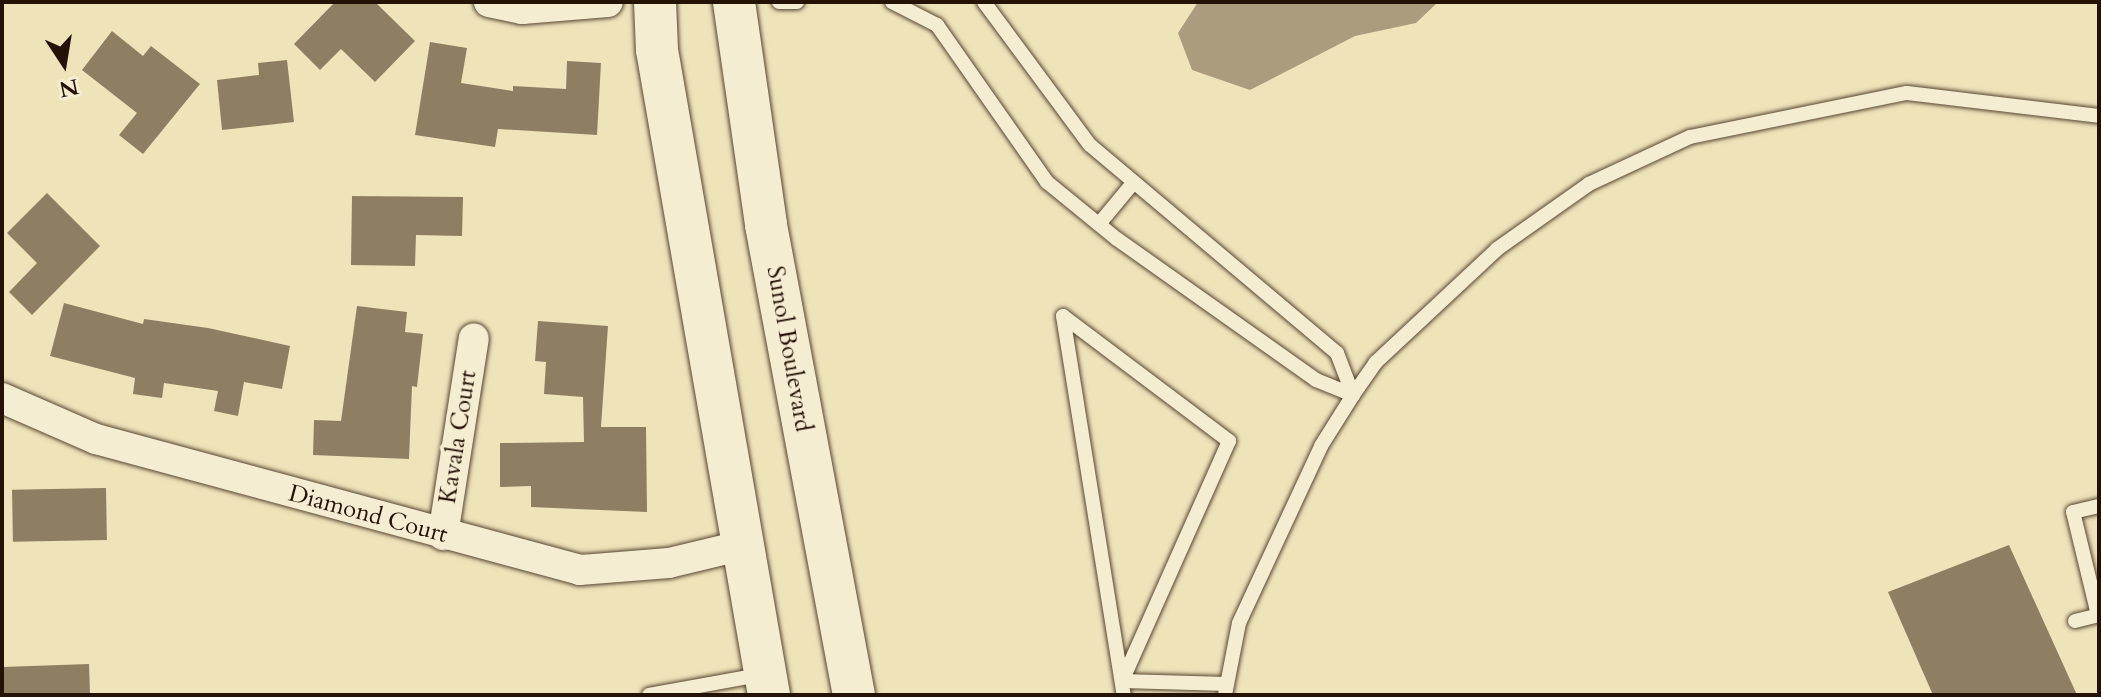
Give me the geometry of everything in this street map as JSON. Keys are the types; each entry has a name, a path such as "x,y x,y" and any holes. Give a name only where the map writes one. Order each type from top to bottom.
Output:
{"main road":[{"path":"655,2 657,50 766,684"},
{"name":"Sunol Boulevard","path":"734,2 766,225 854,695"}],"street":[{"path":"489,2 522,9 608,2"},
{"name":"Kavala Court","path":"443,535 474,338"},
{"name":"Diamond Court","path":"2,398 96,439 580,570 669,563 744,545"}],"lane":[{"path":"779,2 797,2"},
{"path":"892,2 937,25 1047,182 1099,224 1316,380 1353,395"},
{"path":"984,2 1066,117 1133,183 1337,353 1353,395"},
{"path":"1123,688 1226,689 1239,623 1321,446 1376,362 1497,249 1589,184 1690,137 1907,93 2099,116"},
{"path":"1099,224 1133,183"},
{"path":"1063,316 1229,441 1123,688 1096,535 1063,316"},
{"path":"2075,621 2099,615 2073,512 2099,506"},
{"path":"649,695 766,684"}],"shaded area":[{"path":"1198,2 1438,2 1416,23 1355,36 1250,90 1192,70 1178,33"}],"building":[{"path":"335,2 375,2 415,41 375,82 341,49 320,70 294,44"},
{"path":"112,31 143,56 151,46 200,84 143,154 119,135 137,113 82,70"},
{"path":"430,42 467,48 461,83 513,91 513,86 566,89 567,61 601,63 597,135 498,129 495,147 415,135"},
{"path":"287,60 294,122 222,130 217,80 259,75 258,63"},
{"path":"47,193 100,246 32,315 9,292 37,263 7,233"},
{"path":"352,196 463,197 462,236 416,235 415,266 351,265"},
{"path":"64,303 143,324 144,319 208,328 290,346 282,389 244,382 238,416 214,411 218,391 164,383 162,398 133,394 135,378 50,356"},
{"path":"357,306 407,312 405,332 423,334 417,387 412,386 409,459 313,455 314,420 341,421"},
{"path":"538,321 608,326 601,427 646,427 647,512 531,507 531,486 500,487 500,443 584,442 583,397 544,394 546,362 535,361"},
{"path":"106,488 107,540 13,542 12,490"},
{"path":"2009,545 2077,695 1933,695 1888,592"},
{"path":"89,664 90,695 3,695 2,667"}]}
